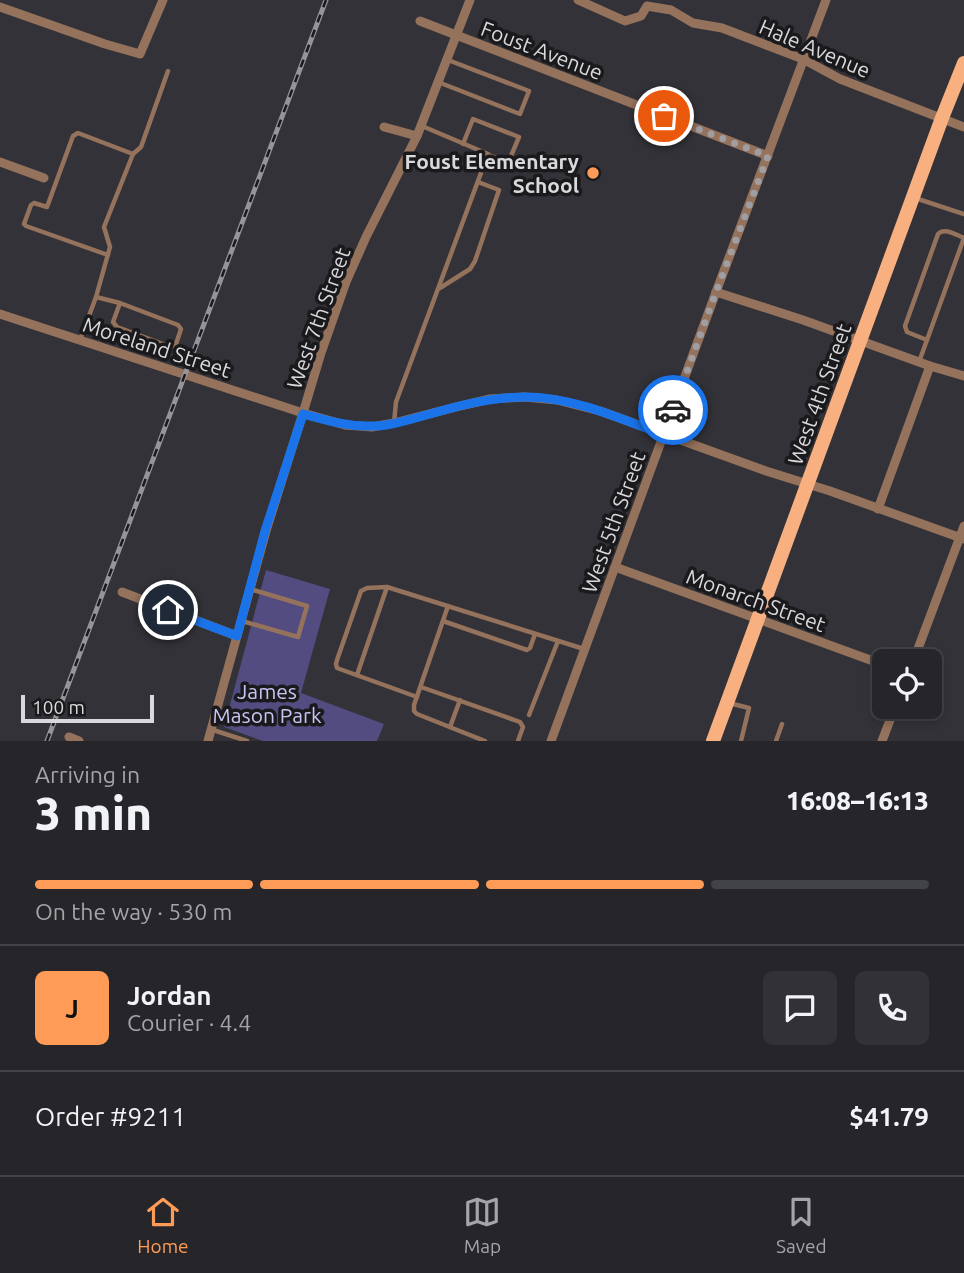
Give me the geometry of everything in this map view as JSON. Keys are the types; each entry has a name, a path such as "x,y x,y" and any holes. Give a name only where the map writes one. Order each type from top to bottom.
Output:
{"main road":[{"name":"West 4th Street","path":"713,741 964,63"}],"street":[{"path":"0,7 141,54 163,0"},
{"name":"West 7th Street","path":"208,741 265,531 346,282 417,136 470,0"},
{"name":"Hale Avenue","path":"578,0 591,2 625,21 641,16 648,3 671,10 693,23 722,28 803,59 840,79 964,127"},
{"name":"West 5th Street","path":"554,740 716,292 826,0"},
{"name":"Foust Avenue","path":"420,21 768,156"},
{"path":"384,127 417,136"},
{"path":"0,162 44,178"},
{"path":"716,292 964,376"},
{"name":"Moreland Street","path":"0,314 303,414 345,425 394,424 491,399 526,397 557,400 600,411 962,538"},
{"path":"878,509 930,366"},
{"path":"918,649 962,538 964,526"},
{"name":"Monarch Street","path":"615,567 872,661"},
{"path":"122,592 237,636"},
{"path":"882,741 890,719"}],"lane":[{"path":"438,82 520,114 529,91 447,59"},
{"path":"80,341 110,247 104,227 133,153 141,147 168,71"},
{"path":"421,126 463,144 488,154 508,163 519,137 473,118 463,144"},
{"path":"108,255 24,224 31,205 34,203 47,207 73,136 78,133 133,153"},
{"path":"394,424 396,402 488,154"},
{"path":"438,289 470,268 475,261 499,190 478,182"},
{"path":"913,197 964,215"},
{"path":"919,362 927,340 964,238 943,230 938,234 905,326 907,332 927,340"},
{"path":"96,297 120,303 178,324 181,329 176,344 171,347 117,327 113,322 120,303"},
{"path":"417,697 337,668 337,660 361,592 367,588 387,587 585,649"},
{"path":"357,676 387,587"},
{"path":"241,620 298,637 307,606 250,589"},
{"path":"448,606 414,711 416,715 485,741"},
{"path":"443,621 527,650 536,634"},
{"path":"529,715 558,641"},
{"path":"421,687 520,722 523,727 518,741"},
{"path":"450,727 460,700"},
{"path":"728,702 749,708 741,741"},
{"path":"776,741 782,724"},
{"path":"212,729 247,741"}],"green space":[{"name":"James Mason Park","path":"266,570 330,589 301,693 384,724 377,741 263,741 224,727"}],"railway":[{"path":"47,741 326,0"}],"way so far":[{"path":"664,116 768,156 673,410"}],"place":[{"name":"Foust Elementary School","path":"593,173"}],"route":[{"path":"168,610 237,636 265,531 303,414 345,425 372,426 394,424 491,399 526,397 557,400 600,411 664,435 673,410"}]}
